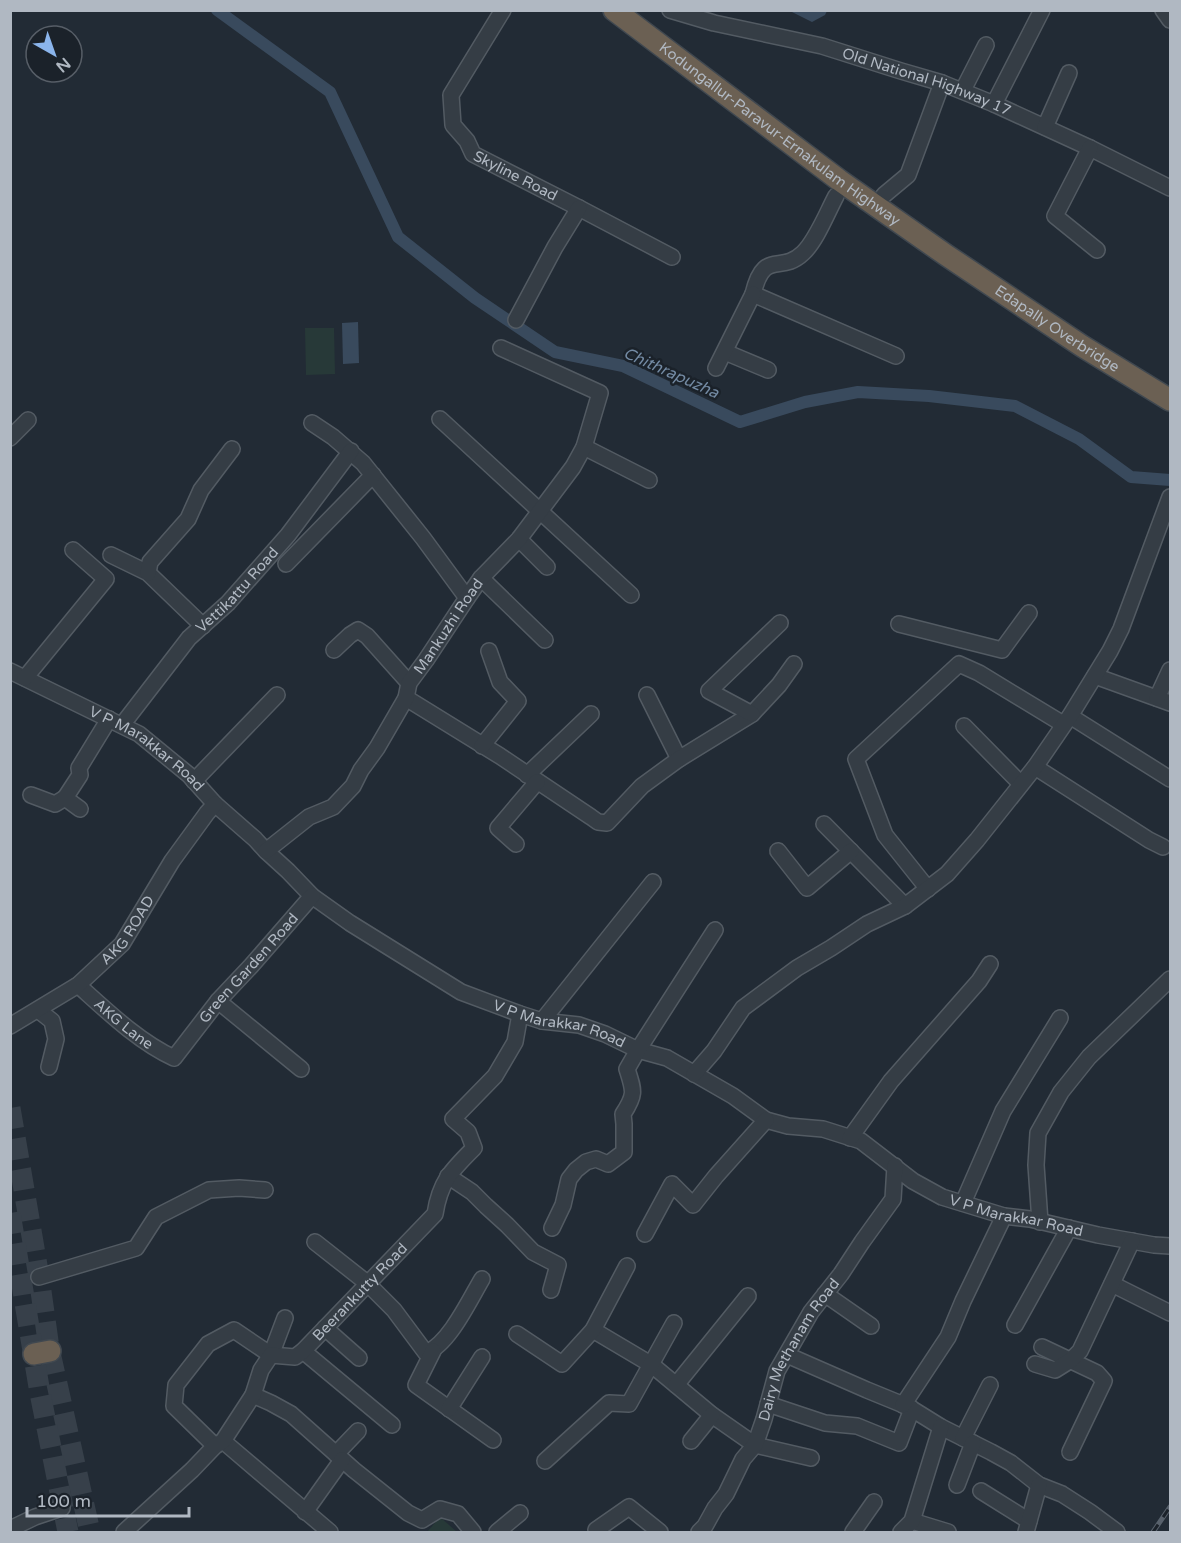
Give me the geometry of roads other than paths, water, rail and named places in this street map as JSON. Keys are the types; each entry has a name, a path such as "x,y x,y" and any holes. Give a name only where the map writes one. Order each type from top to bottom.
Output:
{"highway":[{"name":"Kodungallur-Paravur-Ernakulam Highway","path":"614,10 839,180 946,255"},
{"name":"Edapally Overbridge","path":"946,255 1082,346 1170,400"}],"street":[{"name":"Skyline Road","path":"503,10 451,96 453,125 473,154 672,257"},
{"name":"Old National Highway 17","path":"670,10 717,17 942,82 1045,127 1170,188"},
{"path":"994,104 1042,10"},
{"path":"1163,10 1170,20"},
{"path":"963,90 986,45"},
{"path":"1045,127 1069,73"},
{"path":"884,195 908,175 942,82"},
{"path":"1090,148 1055,216 1097,250"},
{"path":"716,368 762,271 771,264 793,261 805,252 836,196"},
{"path":"516,320 579,208"},
{"path":"753,294 896,356"},
{"name":"Mankuzhi Road","path":"266,851 309,818 333,807 352,786 378,748 407,690 467,598 481,578 519,539 573,467 584,447 600,393 501,348"},
{"path":"724,352 768,370"},
{"path":"440,419 631,595"},
{"path":"10,438 28,420"},
{"path":"312,423 351,451 373,475 467,598"},
{"path":"584,447 649,480"},
{"path":"148,573 150,562 188,519 201,490 232,449"},
{"name":"Vettikattu Road","path":"65,798 80,775 79,768 115,722 189,638 228,603 288,535 351,451"},
{"path":"286,564 373,475"},
{"path":"694,1074 714,1051 743,1008 797,968 867,924 905,906 948,874 1035,767 1110,651 1170,497"},
{"path":"519,539 547,567"},
{"path":"25,678 106,579 73,550"},
{"path":"111,555 148,573 202,626"},
{"path":"481,578 545,640"},
{"path":"899,624 1002,650 1029,613"},
{"path":"752,714 709,691 780,623"},
{"path":"334,650 358,630 367,636 407,690 482,746 598,822 608,823 642,786 679,759 752,714 779,685 794,664"},
{"path":"482,746 518,701 500,682 489,651"},
{"path":"928,889 885,835 856,759 959,664 1066,720 1170,779"},
{"name":"V P Marakkar Road","path":"10,670 139,734 194,781 215,804 255,839 312,896 350,923 461,992 542,1021 579,1025 605,1034 638,1050 667,1058 733,1096 766,1120 788,1126 823,1129 861,1141 913,1181 942,1197 1004,1216 1030,1219 1154,1245 1170,1246"},
{"path":"1095,676 1164,700 1170,670"},
{"path":"194,781 277,695"},
{"path":"647,695 679,759"},
{"path":"516,844 498,828 532,778 591,714"},
{"path":"964,726 1021,784"},
{"path":"1035,767 1163,847"},
{"path":"31,795 55,804 65,798 80,809"},
{"name":"AKG ROAD","path":"10,1026 78,985 122,944 172,861 215,804"},
{"path":"824,824 905,906"},
{"path":"778,851 807,888 851,851"},
{"path":"542,1021 653,882"},
{"name":"Green Garden Road","path":"174,1058 218,1001 312,896"},
{"path":"552,1228 563,1205 569,1179 576,1170 586,1162 596,1159 608,1164 624,1152 623,1114 629,1105 633,1090 627,1070 715,930"},
{"path":"850,1138 891,1081 979,981 990,964"},
{"path":"1040,1222 1036,1165 1038,1133 1061,1092 1089,1057 1170,979"},
{"name":"AKG Lane","path":"78,985 110,1014 158,1051 174,1058"},
{"path":"218,1001 301,1069"},
{"path":"38,1010 52,1021 56,1039 49,1066"},
{"name":"Beerankutty Road","path":"271,1354 295,1357 303,1351 435,1214 438,1197 448,1176 474,1148 468,1132 453,1119 495,1076 515,1042 520,1014"},
{"path":"963,1203 1003,1111 1060,1018"},
{"path":"645,1234 672,1184 693,1205 766,1120"},
{"name":"Dairy Methanam Road","path":"699,1533 726,1494 743,1459 755,1445 777,1371 812,1312 893,1199 895,1166"},
{"path":"448,1176 472,1192 533,1252 558,1265 551,1290"},
{"path":"39,1277 136,1248 156,1217 210,1190 239,1188 265,1190"},
{"path":"768,1404 825,1423 857,1426 899,1443 908,1407 948,1337 1004,1216"},
{"path":"1015,1325 1069,1228"},
{"path":"1035,1364 1055,1370 1080,1351 1132,1241"},
{"path":"315,1242 367,1283 394,1310 426,1353 433,1351"},
{"path":"517,1334 562,1364 592,1330 627,1266"},
{"path":"482,1280 449,1334 433,1351 416,1384 493,1440"},
{"path":"1112,1284 1170,1312"},
{"path":"825,1294 871,1326"},
{"path":"676,1385 748,1296"},
{"path":"124,1533 219,1443 253,1395 261,1370 271,1354 285,1318"},
{"path":"545,1461 609,1403 629,1404 674,1323"},
{"path":"325,1328 359,1358"},
{"path":"271,1354 234,1330 208,1344 176,1385 174,1406 330,1533"},
{"path":"592,1330 652,1365 712,1415 755,1445 811,1458"},
{"path":"1041,1347 1097,1372 1104,1381 1070,1452"},
{"path":"303,1351 392,1425"},
{"path":"788,1355 908,1407 941,1427 1011,1463 1039,1485 1062,1494 1117,1533"},
{"path":"449,1408 482,1357"},
{"path":"957,1485 968,1440 990,1385"},
{"path":"253,1395 291,1414 339,1457 408,1513 422,1520 440,1509 458,1514 473,1533"},
{"path":"691,1441 712,1415"},
{"path":"941,1427 906,1527 948,1533"},
{"path":"305,1512 358,1431"},
{"path":"981,1491 1028,1527 1039,1485"},
{"path":"853,1533 874,1503"},
{"path":"596,1530 629,1507 660,1533"},
{"path":"10,1529 62,1508"},
{"path":"420,1533 440,1509"},
{"path":"497,1533 520,1513"}],"water":[{"path":"827,10 825,15 812,22 790,11"},
{"path":"358,322 359,363 343,364 342,323"}],"waterway":[{"name":"Chithrapuzha","path":"217,10 330,92 398,237 475,298 555,352 623,366 740,422 805,402 858,392 929,396 1015,406 1079,439 1131,477 1170,480"}],"tunnel":[{"path":"10,1108 49,1348 90,1532"},
{"path":"10,1213 40,1393 68,1532"}],"railway":[{"path":"1153,1532 1170,1507"}]}
